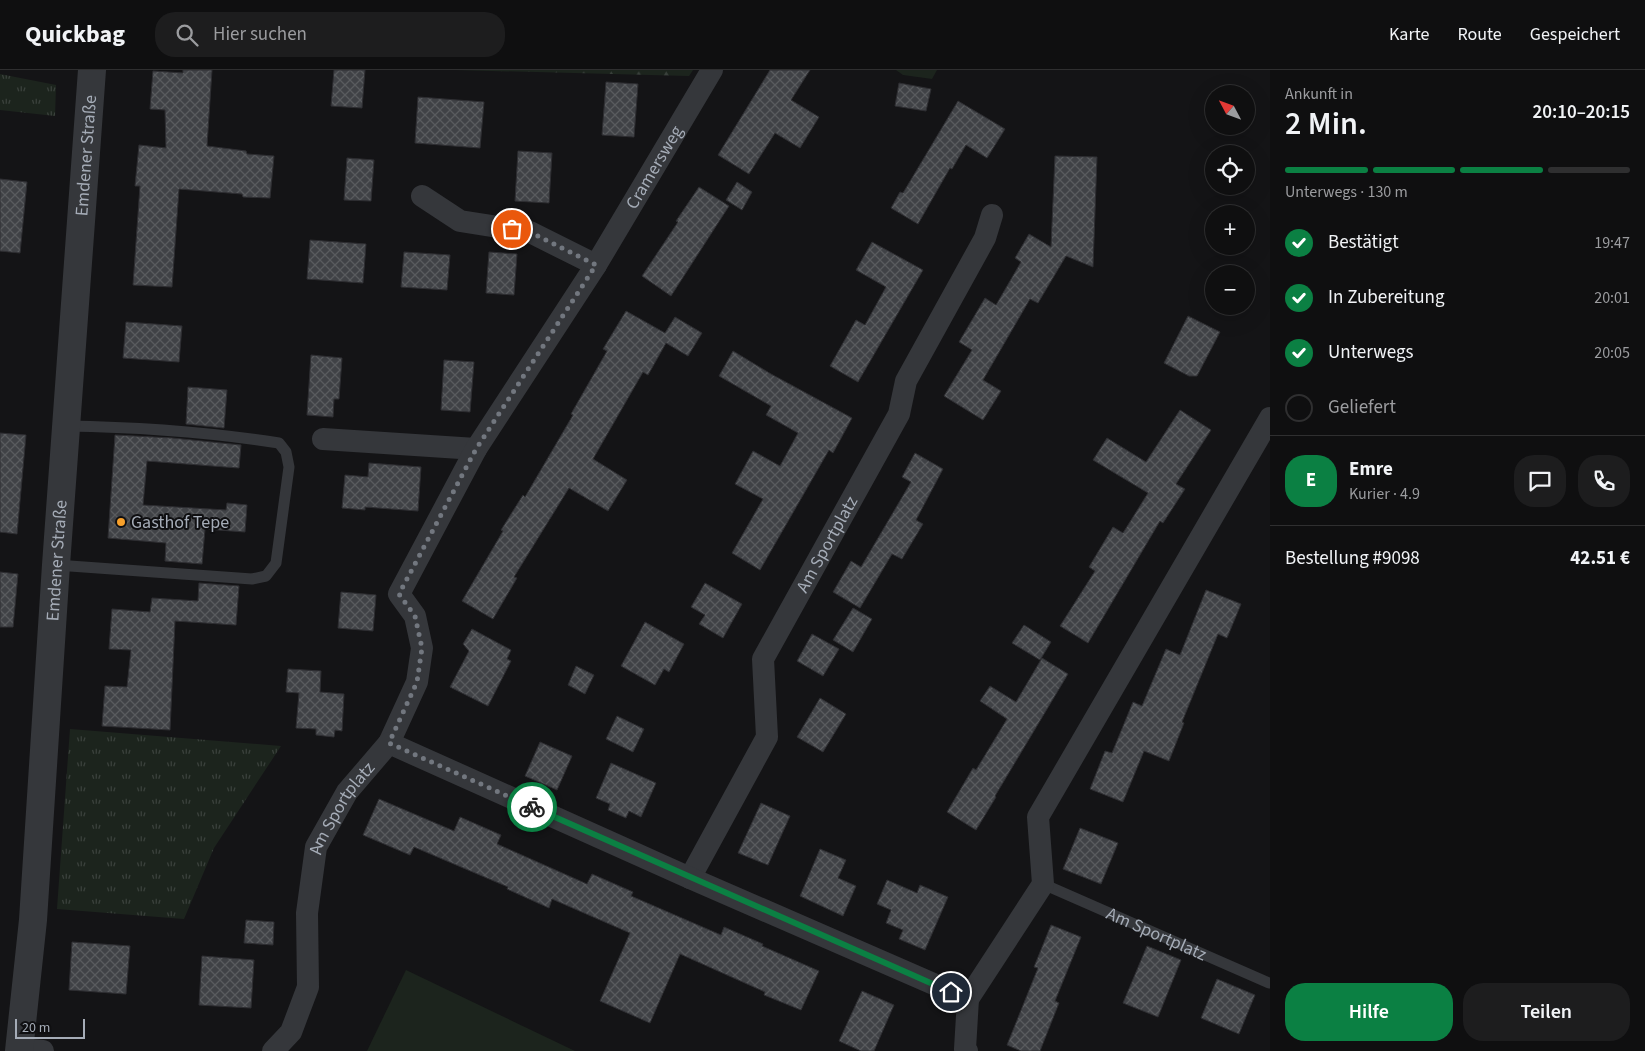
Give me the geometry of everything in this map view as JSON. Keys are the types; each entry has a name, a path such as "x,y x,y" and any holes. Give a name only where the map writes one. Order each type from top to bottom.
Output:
{"street":[{"name":"Emdener Straße","path":"27,1050 33,920 56,565 92,70"},
{"name":"Cramersweg","path":"389,743 417,682 422,648 415,616 399,594 476,449 596,265 712,70"},
{"path":"422,196 460,221 530,232 596,265"},
{"name":"Am Sportplatz","path":"690,878 767,737 763,660 899,414 906,381 985,238 992,215"},
{"path":"967,1051 968,999 1043,884 1038,817 1270,418"},
{"path":"323,439 476,449"},
{"name":"Am Sportplatz","path":"273,1051 292,1032 308,987 307,913 316,847 348,792 389,743 690,878 968,999"}],"lane":[{"path":"56,565 252,579 266,576 276,563 289,467 286,452 279,443 242,437 112,426 66,426"},
{"name":"Am Sportplatz","path":"1043,884 1269,984"}],"green space":[{"path":"456,70 693,70 689,76"},
{"path":"896,70 937,70 932,79 903,75"},
{"path":"0,74 56,85 55,116 0,110"},
{"path":"70,729 281,746 214,848 184,919 57,909"},
{"path":"406,970 575,1051 367,1051"}],"building":[{"path":"183,70 212,70 207,146 246,151 247,154 274,156 270,198 243,197 242,194 179,189 172,287 133,285 140,186 135,186 139,145 166,148 165,110 150,109 153,71 183,73"},
{"path":"334,70 365,70 362,108 331,106"},
{"path":"770,70 810,70 791,100 819,117 800,148 775,133 749,174 718,155"},
{"path":"606,82 638,84 634,137 602,135"},
{"path":"899,83 931,89 926,111 895,106"},
{"path":"418,97 484,102 480,148 415,143"},
{"path":"958,101 1005,129 987,158 966,145 952,169 950,168 918,224 891,208 900,192 903,193"},
{"path":"518,151 552,153 549,203 515,201"},
{"path":"1055,156 1097,157 1093,267 1066,256 1038,303 1030,299 983,380 1001,391 983,420 944,396 972,350 959,342 985,298 996,305 1021,262 1015,258 1029,234 1051,247"},
{"path":"347,158 374,160 371,201 344,200"},
{"path":"0,179 27,182 20,253 0,251"},
{"path":"737,182 752,192 742,210 726,200"},
{"path":"699,187 729,206 671,296 642,276"},
{"path":"310,240 366,244 363,283 307,279"},
{"path":"872,242 923,270 858,382 830,366 856,320 865,325 886,287 856,270"},
{"path":"404,252 450,255 447,290 401,287"},
{"path":"489,252 517,254 514,295 486,293"},
{"path":"626,311 665,333 675,317 702,333 688,356 666,343 648,375 643,372 593,459 627,480 608,511 569,488 514,577 517,578 493,619 462,601 503,531 501,530 523,495 525,497 573,415 571,414 607,351 603,349"},
{"path":"1188,316 1220,332 1197,376 1189,376 1164,363"},
{"path":"126,322 182,326 179,362 123,358"},
{"path":"733,351 852,418 833,453 829,450 760,570 732,553 763,499 735,484 753,451 780,466 798,433 766,415 771,406 719,376"},
{"path":"311,355 342,358 339,399 334,399 333,417 307,415"},
{"path":"444,360 474,362 470,412 441,410"},
{"path":"188,387 227,390 224,428 186,424"},
{"path":"1180,410 1211,430 1176,484 1185,489 1163,523 1160,521 1088,643 1060,626 1095,571 1089,567 1113,527 1123,533 1148,493 1093,460 1107,438 1146,462"},
{"path":"0,433 26,435 17,534 0,532"},
{"path":"115,435 172,438 241,445 239,468 147,461 143,505 226,510 227,503 247,505 245,532 205,529 202,564 165,561 166,543 108,538"},
{"path":"915,453 943,469 916,520 923,524 902,559 892,554 860,608 833,592 851,561 861,567 911,482 902,477"},
{"path":"369,463 421,467 418,511 365,507 365,510 342,508 345,475 368,477"},
{"path":"0,572 18,574 13,627 0,627"},
{"path":"199,583 239,586 236,625 175,621 170,730 102,726 105,686 127,687 131,650 109,649 112,609 150,612 152,598 198,601"},
{"path":"705,583 742,604 723,638 699,624 705,615 691,607"},
{"path":"1206,590 1241,604 1227,638 1218,634 1182,722 1184,723 1169,761 1144,751 1123,802 1090,789 1105,751 1112,753 1133,702 1142,706 1166,649 1180,655"},
{"path":"341,592 376,595 373,631 338,628"},
{"path":"853,608 872,619 853,652 833,640"},
{"path":"645,622 684,644 669,672 664,669 655,685 621,666"},
{"path":"1024,625 1051,642 1040,660 1012,643"},
{"path":"472,629 511,650 507,659 511,661 488,706 450,687 469,651 463,644"},
{"path":"812,634 839,649 823,676 797,661"},
{"path":"1042,658 1068,674 976,830 947,812 973,768 976,770 1007,719 980,701 990,686 1016,702"},
{"path":"576,666 594,675 585,694 568,685"},
{"path":"288,669 321,671 320,692 344,694 342,731 335,730 334,737 316,735 316,729 296,728 299,693 286,692"},
{"path":"820,698 846,714 823,752 797,737"},
{"path":"617,716 644,729 633,752 606,739"},
{"path":"540,742 572,756 557,790 525,776"},
{"path":"611,763 656,783 641,817 629,811 626,818 608,810 610,804 596,798"},
{"path":"379,799 454,831 460,817 501,835 497,844 587,884 592,874 633,892 631,896 721,935 724,927 819,971 801,1010 764,995 765,992 680,954 650,1023 600,1001 630,933 552,899 549,908 507,889 508,887 414,847 410,855 363,835"},
{"path":"761,803 790,816 768,865 738,853"},
{"path":"1080,828 1118,843 1101,884 1063,869"},
{"path":"820,849 846,860 838,878 856,886 843,916 800,896"},
{"path":"887,880 917,893 920,885 948,897 925,950 899,939 903,930 886,923 891,910 877,904"},
{"path":"246,920 274,922 273,945 244,943"},
{"path":"1051,925 1081,937 1055,1001 1059,1003 1040,1051 1021,1051 1007,1045 1038,968 1034,967"},
{"path":"72,942 130,946 126,994 69,990"},
{"path":"1147,946 1181,960 1158,1017 1123,1003"},
{"path":"202,956 254,960 251,1008 199,1005"},
{"path":"1217,979 1255,995 1239,1034 1201,1018"},
{"path":"862,991 894,1005 874,1051 861,1051 839,1041"}],"way so far":[{"path":"512,229 530,232 596,265 476,449 399,594 415,616 422,648 417,682 389,743 532,807"}],"place":[{"name":"Gasthof Tepe","path":"121,522"}],"route":[{"path":"532,807 951,992"}]}
